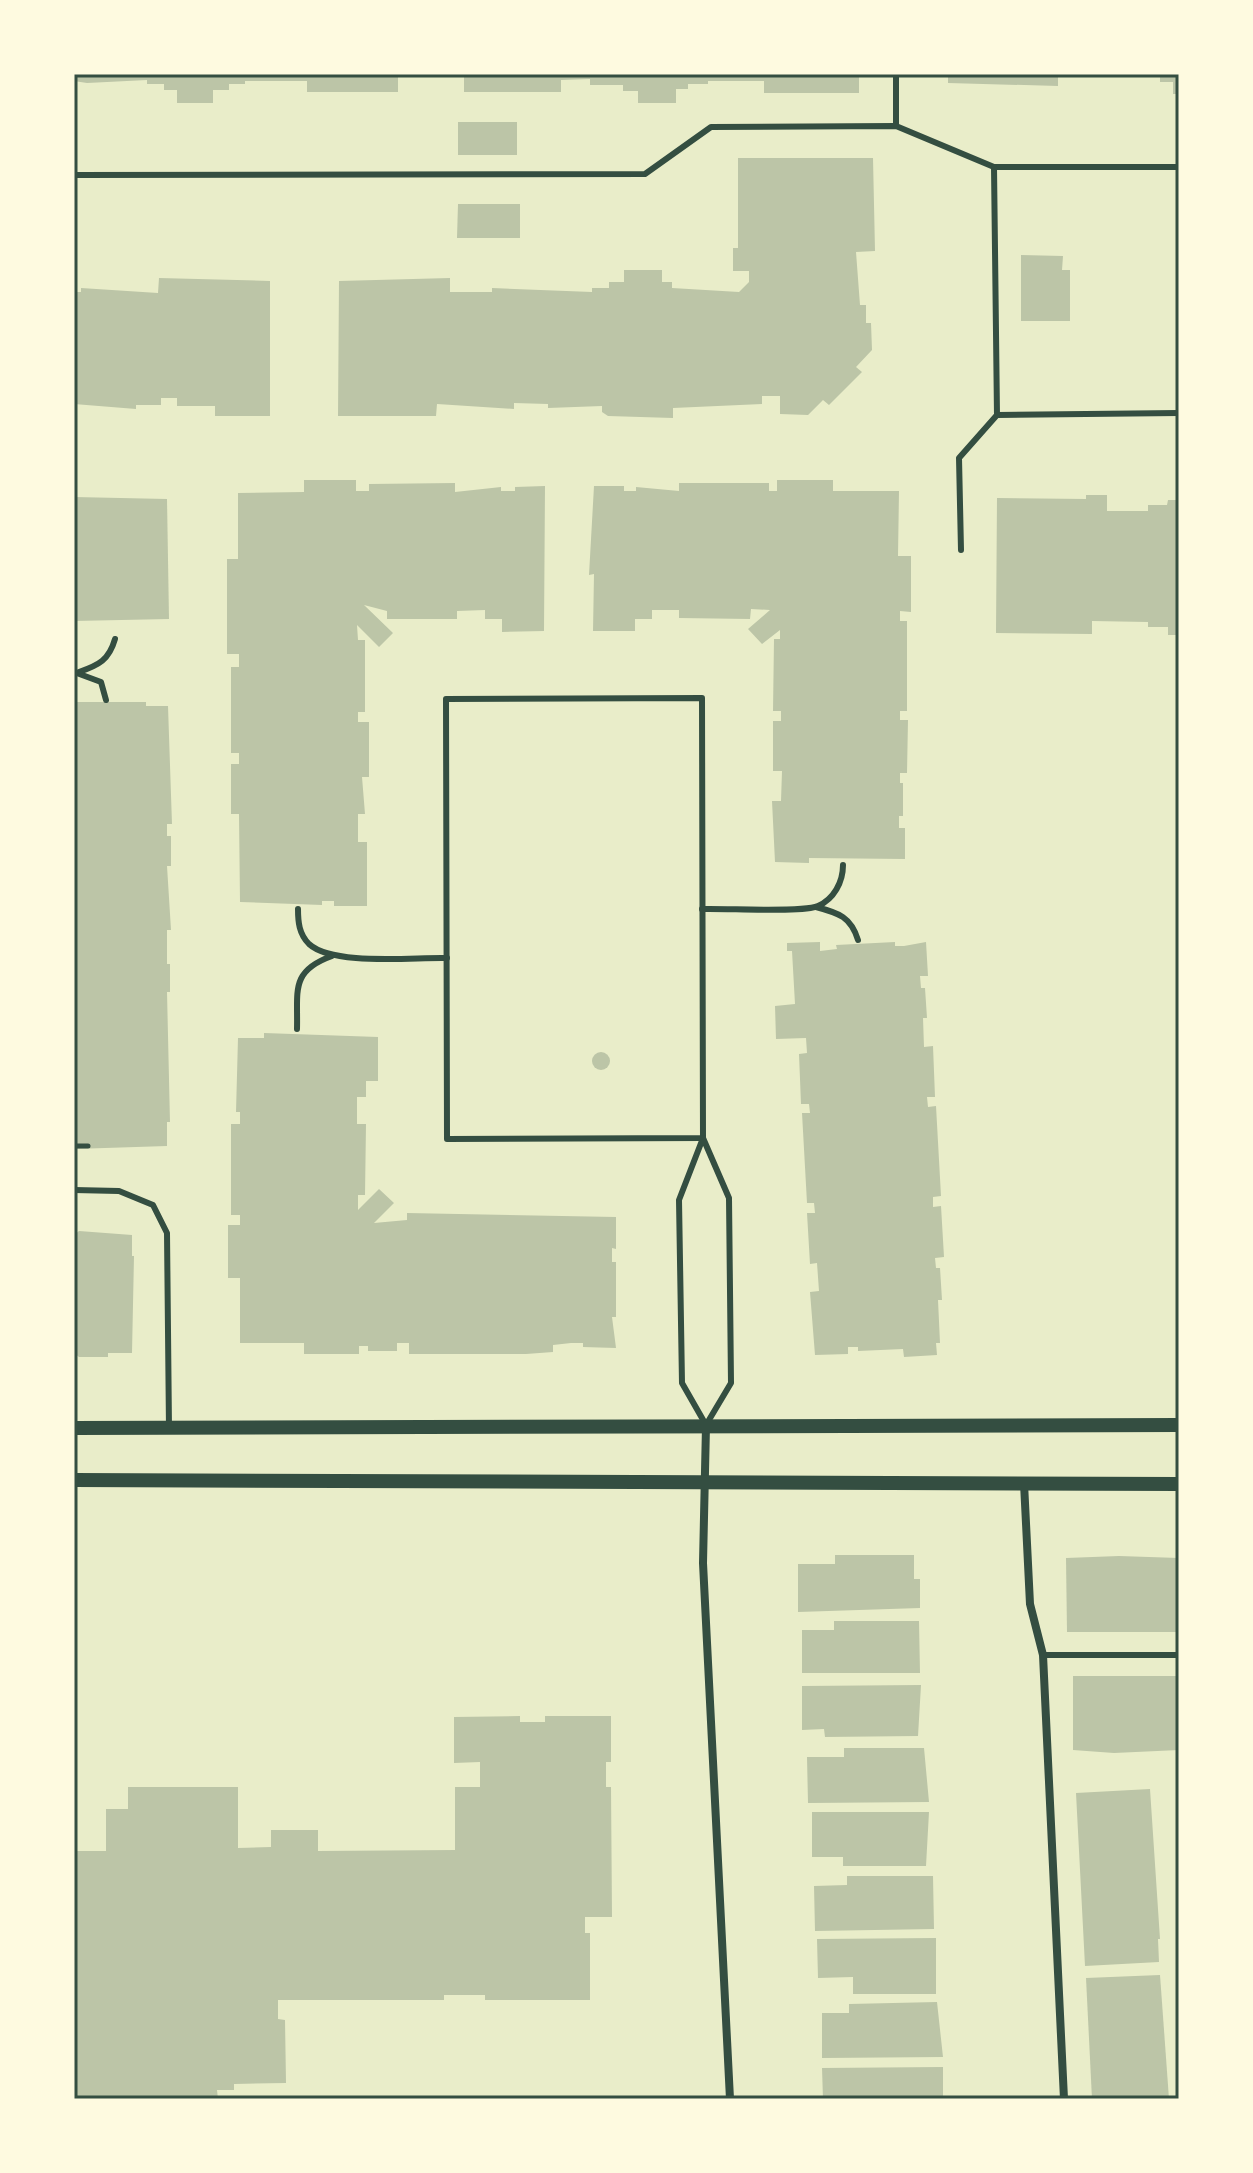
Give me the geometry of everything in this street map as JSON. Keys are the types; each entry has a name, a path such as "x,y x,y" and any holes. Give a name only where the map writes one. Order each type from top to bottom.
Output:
{"street":[{"path":"706,1425 703,1563 730,2099"},
{"path":"74,1428 1179,1425"},
{"path":"74,1480 1179,1484"},
{"path":"1024,1483 1030,1604 1043,1655 1064,2099"}],"lane":[{"path":"896,74 896,126"},
{"path":"74,175 645,174 711,127 896,126 994,167 1179,167"},
{"path":"961,550 959,458 997,415 994,167"},
{"path":"997,415 1179,413"},
{"path":"76,672 99,665 110,655 115,639"},
{"path":"76,672 101,682 106,700"},
{"path":"703,1138 447,1139 446,699 702,698 703,1138 679,1200 682,1383 706,1425 731,1383 730,1229 729,1198 703,1138"},
{"path":"816,907 835,893 843,876 843,865"},
{"path":"702,909 816,907 839,913 853,924 858,940"},
{"path":"298,909 298,927 309,944 332,956"},
{"path":"297,1029 298,981 310,964 332,956 447,958"},
{"path":"74,1190 119,1191 153,1205 167,1233 169,1428"},
{"path":"1043,1655 1179,1655"}],"path":[{"path":"74,1146 88,1146"}],"building":[{"path":"74,74 398,74 398,92 307,92 307,81 245,81 245,84 229,84 229,90 213,90 213,103 177,103 177,90 164,90 164,84 147,84 147,80 87,83 74,81"},
{"path":"464,74 859,74 859,93 764,93 764,81 708,81 708,84 688,84 688,89 676,89 676,103 638,103 638,91 623,91 623,85 590,85 590,79 561,80 561,92 464,92"},
{"path":"948,74 1058,74 1058,86 948,83"},
{"path":"1160,74 1179,74 1179,94 1173,94 1173,82 1160,82"},
{"path":"458,122 517,122 517,155 458,155"},
{"path":"738,158 873,158 875,251 856,252 860,305 866,305 866,323 871,323 872,350 856,367 862,372 829,405 823,400 808,415 780,414 780,396 762,396 762,404 673,408 673,418 608,416 602,412 602,406 548,408 548,404 514,403 514,409 437,404 436,416 338,416 339,281 450,278 450,292 492,292 492,288 592,292 592,288 609,288 609,282 624,282 624,270 662,270 662,282 672,282 672,288 739,292 749,282 749,271 733,271 733,248 738,248"},
{"path":"458,204 520,204 520,238 457,238"},
{"path":"1021,255 1063,256 1062,270 1070,270 1070,321 1021,321"},
{"path":"159,278 270,281 270,416 215,416 215,406 177,406 177,398 161,398 161,405 136,405 136,409 74,404 74,292 81,292 81,288 158,293"},
{"path":"304,480 356,480 356,491 369,491 369,484 455,483 455,492 501,487 501,491 515,491 515,487 545,486 544,631 502,632 502,619 485,619 485,610 457,611 457,619 387,619 387,611 364,605 393,633 379,647 357,625 358,640 365,640 365,712 358,712 358,722 369,722 369,777 362,777 365,814 358,814 358,842 367,842 367,906 334,906 334,901 322,901 322,905 240,902 239,814 231,814 231,764 239,764 239,753 231,753 231,667 239,667 239,654 227,654 227,559 238,559 238,493 304,492"},
{"path":"777,480 833,480 833,491 899,491 898,556 911,556 911,612 900,611 900,621 907,621 907,711 900,711 900,720 908,720 907,773 900,773 903,816 899,816 899,828 905,828 905,859 809,858 809,863 775,862 772,801 781,801 782,771 773,771 773,721 781,721 781,711 773,711 774,639 780,639 780,630 762,644 748,629 770,610 751,609 750,619 679,618 679,610 652,610 652,619 635,619 635,631 593,631 594,574 589,575 594,486 624,486 624,491 636,491 636,487 679,491 679,483 769,483 769,491 777,491"},
{"path":"1086,495 1107,495 1107,511 1148,511 1148,505 1167,505 1168,500 1179,500 1179,635 1168,635 1168,627 1148,627 1148,622 1092,621 1092,634 996,633 997,498 1086,499"},
{"path":"74,497 167,499 169,619 74,621"},
{"path":"74,702 146,702 146,706 168,706 172,824 167,824 167,836 171,836 171,866 167,866 171,930 167,930 167,964 170,964 170,992 167,992 170,1122 167,1122 167,1146 74,1149"},
{"path":"820,942 820,951 837,949 836,945 895,942 895,946 904,946 926,942 928,976 920,976 921,988 925,988 927,1018 923,1018 924,1047 933,1046 935,1097 927,1097 928,1107 936,1106 941,1196 933,1197 933,1207 941,1206 944,1257 935,1258 936,1268 940,1268 942,1300 938,1300 940,1343 936,1343 937,1355 904,1357 903,1349 858,1351 858,1347 848,1347 848,1354 815,1355 810,1292 819,1291 817,1263 810,1264 807,1213 815,1213 814,1203 807,1203 802,1113 810,1113 809,1104 801,1104 799,1054 807,1053 806,1038 776,1039 775,1006 795,1004 792,951 787,951 787,943"},
{"path":"264,1033 378,1037 378,1081 366,1081 366,1097 357,1097 357,1124 366,1124 365,1195 358,1195 358,1210 379,1189 394,1203 374,1223 407,1220 407,1213 616,1217 616,1249 612,1248 612,1262 616,1262 616,1317 612,1317 616,1348 583,1347 583,1343 571,1343 553,1345 553,1352 526,1354 409,1354 409,1343 397,1343 397,1351 368,1351 368,1346 359,1346 359,1354 304,1354 304,1343 240,1343 240,1278 228,1278 228,1225 240,1225 240,1215 231,1215 231,1124 240,1124 240,1112 236,1112 238,1038 264,1038"},
{"path":"597,1052 605,1052 610,1061 608,1068 597,1070 592,1065 592,1057"},
{"path":"79,1231 132,1235 132,1353 79,1357 74,1353 74,1235"},
{"path":"835,1555 914,1555 914,1579 920,1579 920,1608 798,1612 798,1564 835,1564"},
{"path":"1066,1558 1179,1558 1179,1632 1067,1632"},
{"path":"834,1621 919,1621 920,1673 802,1673 802,1630 834,1630"},
{"path":"1073,1676 1179,1676 1179,1750 1114,1753 1073,1750"},
{"path":"921,1685 918,1736 825,1737 824,1729 802,1730 802,1686"},
{"path":"520,1716 520,1722 545,1722 545,1716 611,1716 611,1762 606,1762 606,1787 611,1787 612,1917 585,1917 585,1933 590,1933 590,2000 485,2000 485,1995 444,1995 444,2000 278,2000 278,2019 285,2020 286,2083 234,2084 234,2090 217,2090 218,2099 74,2099 74,1851 106,1851 106,1809 128,1809 128,1787 238,1787 238,1848 271,1847 271,1830 318,1830 318,1851 455,1850 455,1787 480,1787 480,1762 454,1763 454,1717"},
{"path":"844,1748 924,1748 929,1802 808,1803 807,1757 844,1757"},
{"path":"1150,1789 1159,1962 1085,1966 1076,1793"},
{"path":"812,1812 929,1812 926,1866 843,1866 843,1857 812,1857"},
{"path":"847,1876 933,1876 934,1929 815,1931 814,1886 847,1885"},
{"path":"936,1938 936,1994 853,1994 853,1977 818,1978 817,1939"},
{"path":"1160,1975 1169,2099 1092,2099 1086,1978"},
{"path":"937,2002 943,2057 822,2058 822,2013 849,2013 849,2004"},
{"path":"943,2067 943,2096 938,2099 823,2099 822,2068"}]}
